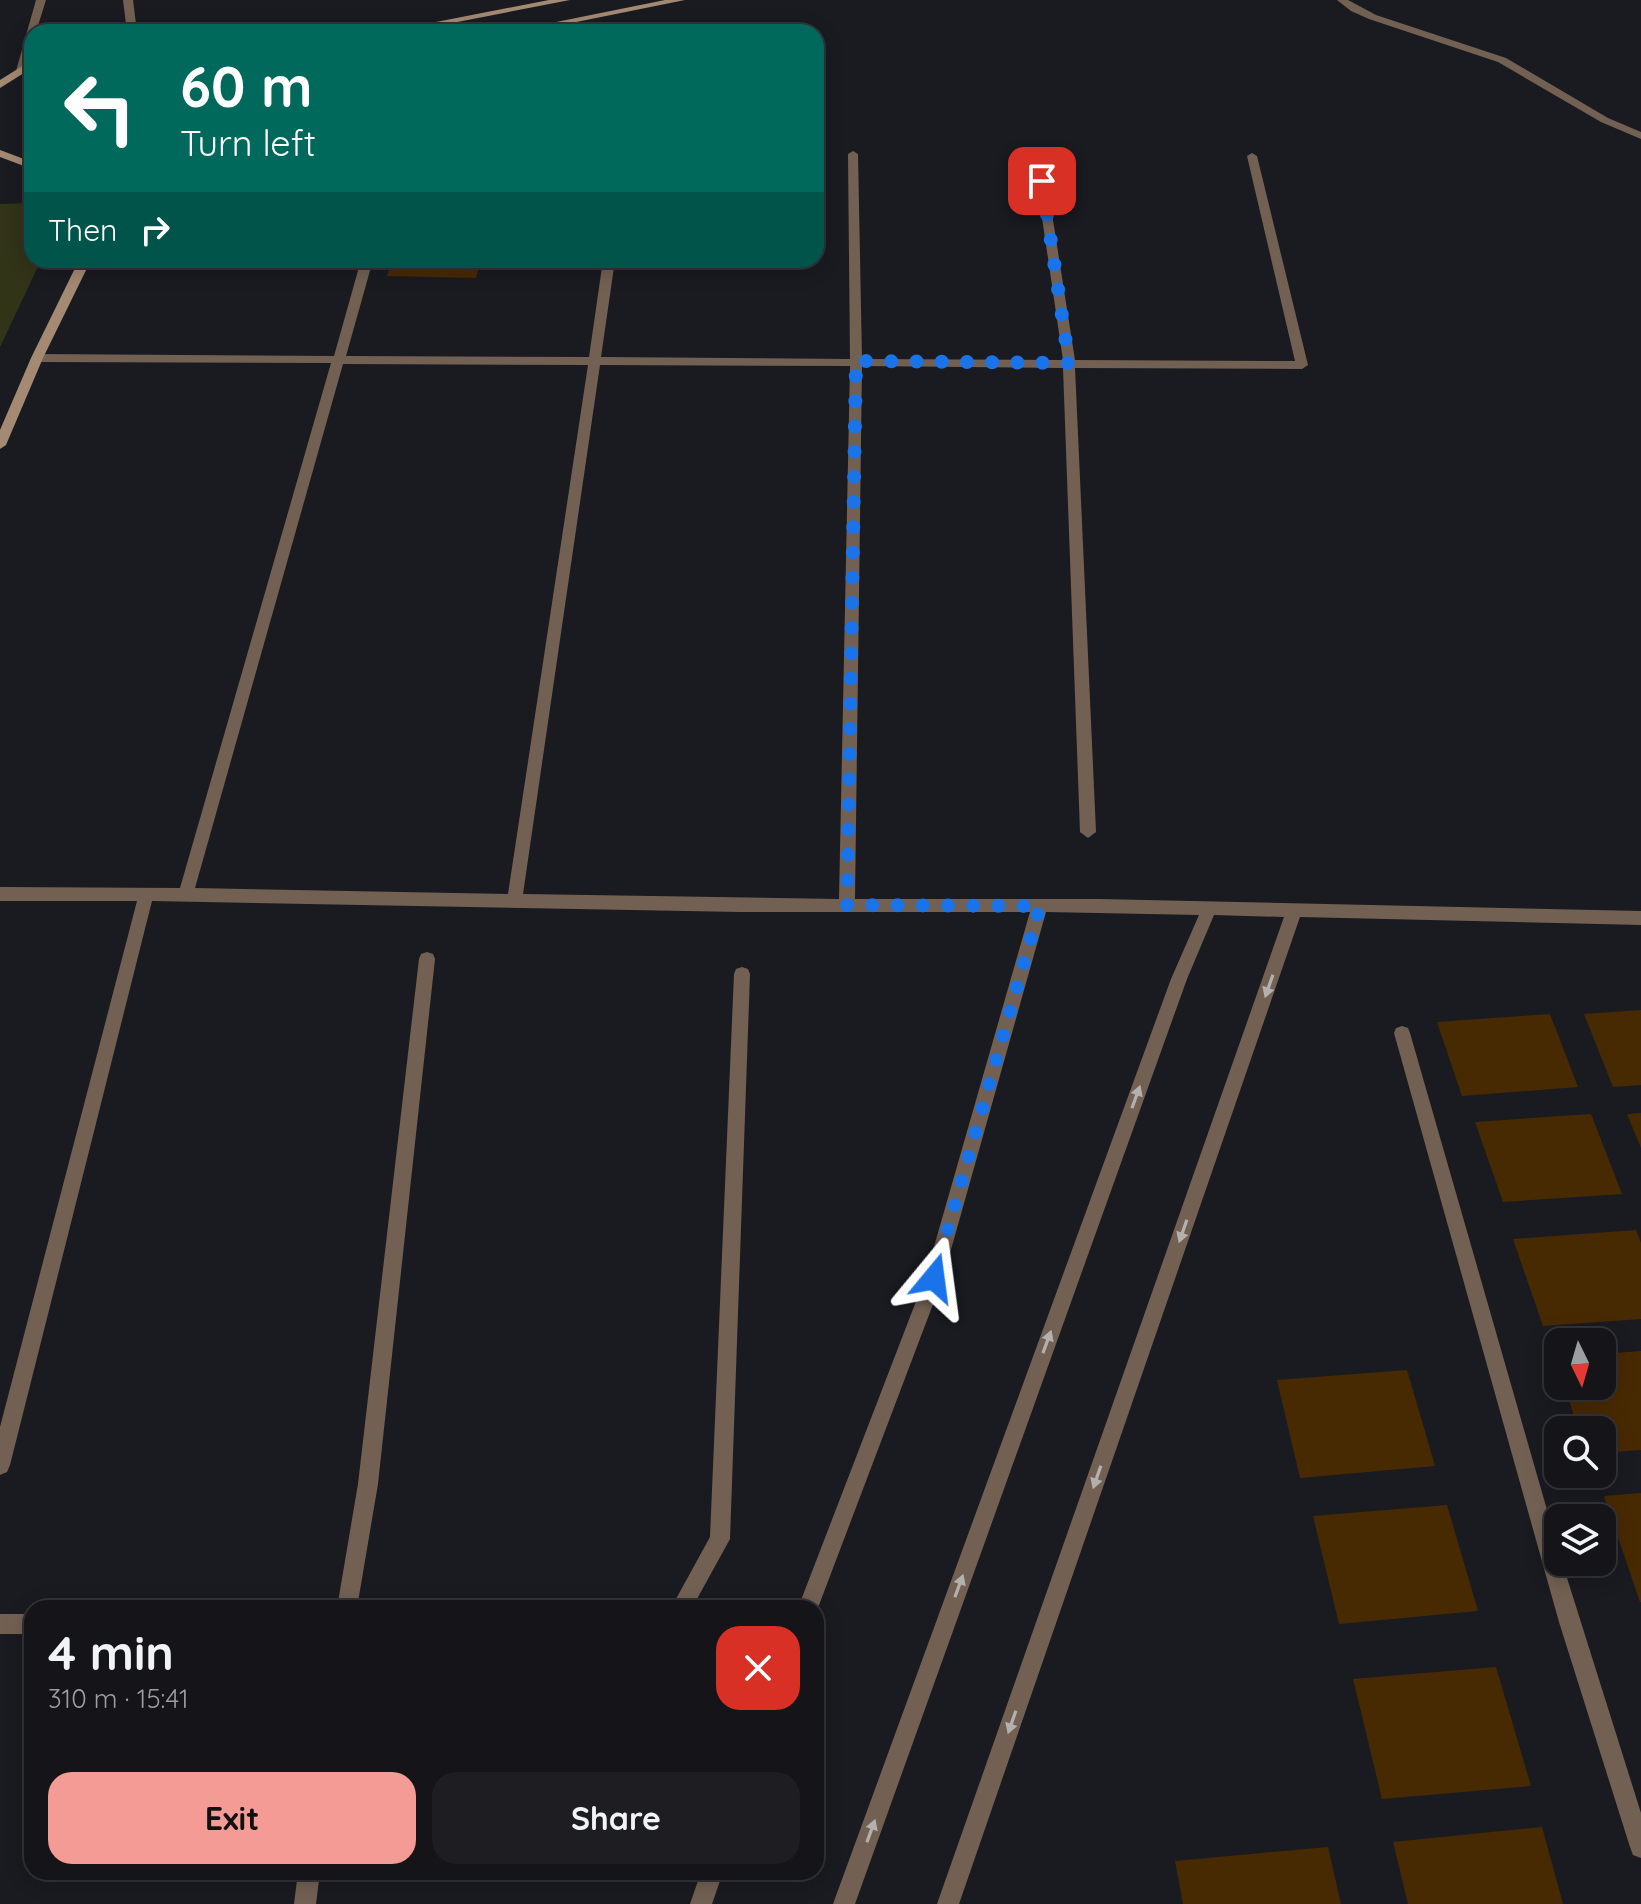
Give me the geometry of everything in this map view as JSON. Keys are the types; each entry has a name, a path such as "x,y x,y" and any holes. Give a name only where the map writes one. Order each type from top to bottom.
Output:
{"main road":[{"path":"434,24 565,0"},
{"path":"554,24 680,0"},
{"path":"0,85 24,67"},
{"path":"0,153 24,163"},
{"path":"0,445 37,358 81,268"}],"street":[{"path":"34,24 41,0"},
{"path":"128,0 131,24"},
{"path":"1342,0 1377,17 1502,60 1614,127 1641,136"},
{"path":"20,69 24,56"},
{"path":"1037,150 1069,363 1088,832"},
{"path":"847,905 856,361 853,154"},
{"path":"37,358 1302,365 1252,156"},
{"path":"186,894 365,268"},
{"path":"515,899 608,268"},
{"path":"0,894 1040,906 1641,918"},
{"path":"0,1465 146,894"},
{"path":"811,1600 934,1278 1040,906"},
{"path":"844,1904 1179,979 1209,909"},
{"path":"948,1904 1294,912"},
{"path":"348,1600 368,1484 427,959"},
{"path":"686,1600 720,1539 742,974"},
{"path":"1402,1033 1569,1622 1641,1847"},
{"path":"0,1624 24,1624"},
{"path":"305,1904 308,1880"},
{"path":"701,1904 709,1880"}],"green space":[{"path":"24,203 24,268 37,268 0,347 0,204"}],"building":[{"path":"390,268 479,268 476,278 387,276"},
{"path":"1641,1010 1641,1085 1613,1087 1584,1014"},
{"path":"1550,1014 1578,1087 1462,1096 1437,1022"},
{"path":"1641,1113 1641,1148 1627,1114"},
{"path":"1591,1114 1622,1194 1503,1202 1475,1122"},
{"path":"1636,1230 1641,1243 1641,1319 1543,1326 1513,1239"},
{"path":"1641,1351 1641,1450 1616,1452 1616,1416 1574,1416 1569,1400 1616,1400 1616,1353"},
{"path":"1407,1370 1435,1466 1300,1478 1277,1380"},
{"path":"1641,1493 1641,1602 1616,1531 1616,1504 1607,1504 1604,1496"},
{"path":"1447,1505 1478,1611 1339,1624 1313,1516"},
{"path":"1496,1667 1531,1786 1382,1799 1353,1679"},
{"path":"1542,1827 1563,1904 1408,1904 1393,1842"},
{"path":"1328,1847 1341,1904 1183,1904 1175,1861"}],"route":[{"path":"934,1278 1040,906 847,905 856,361 1069,363 1042,181"}]}
